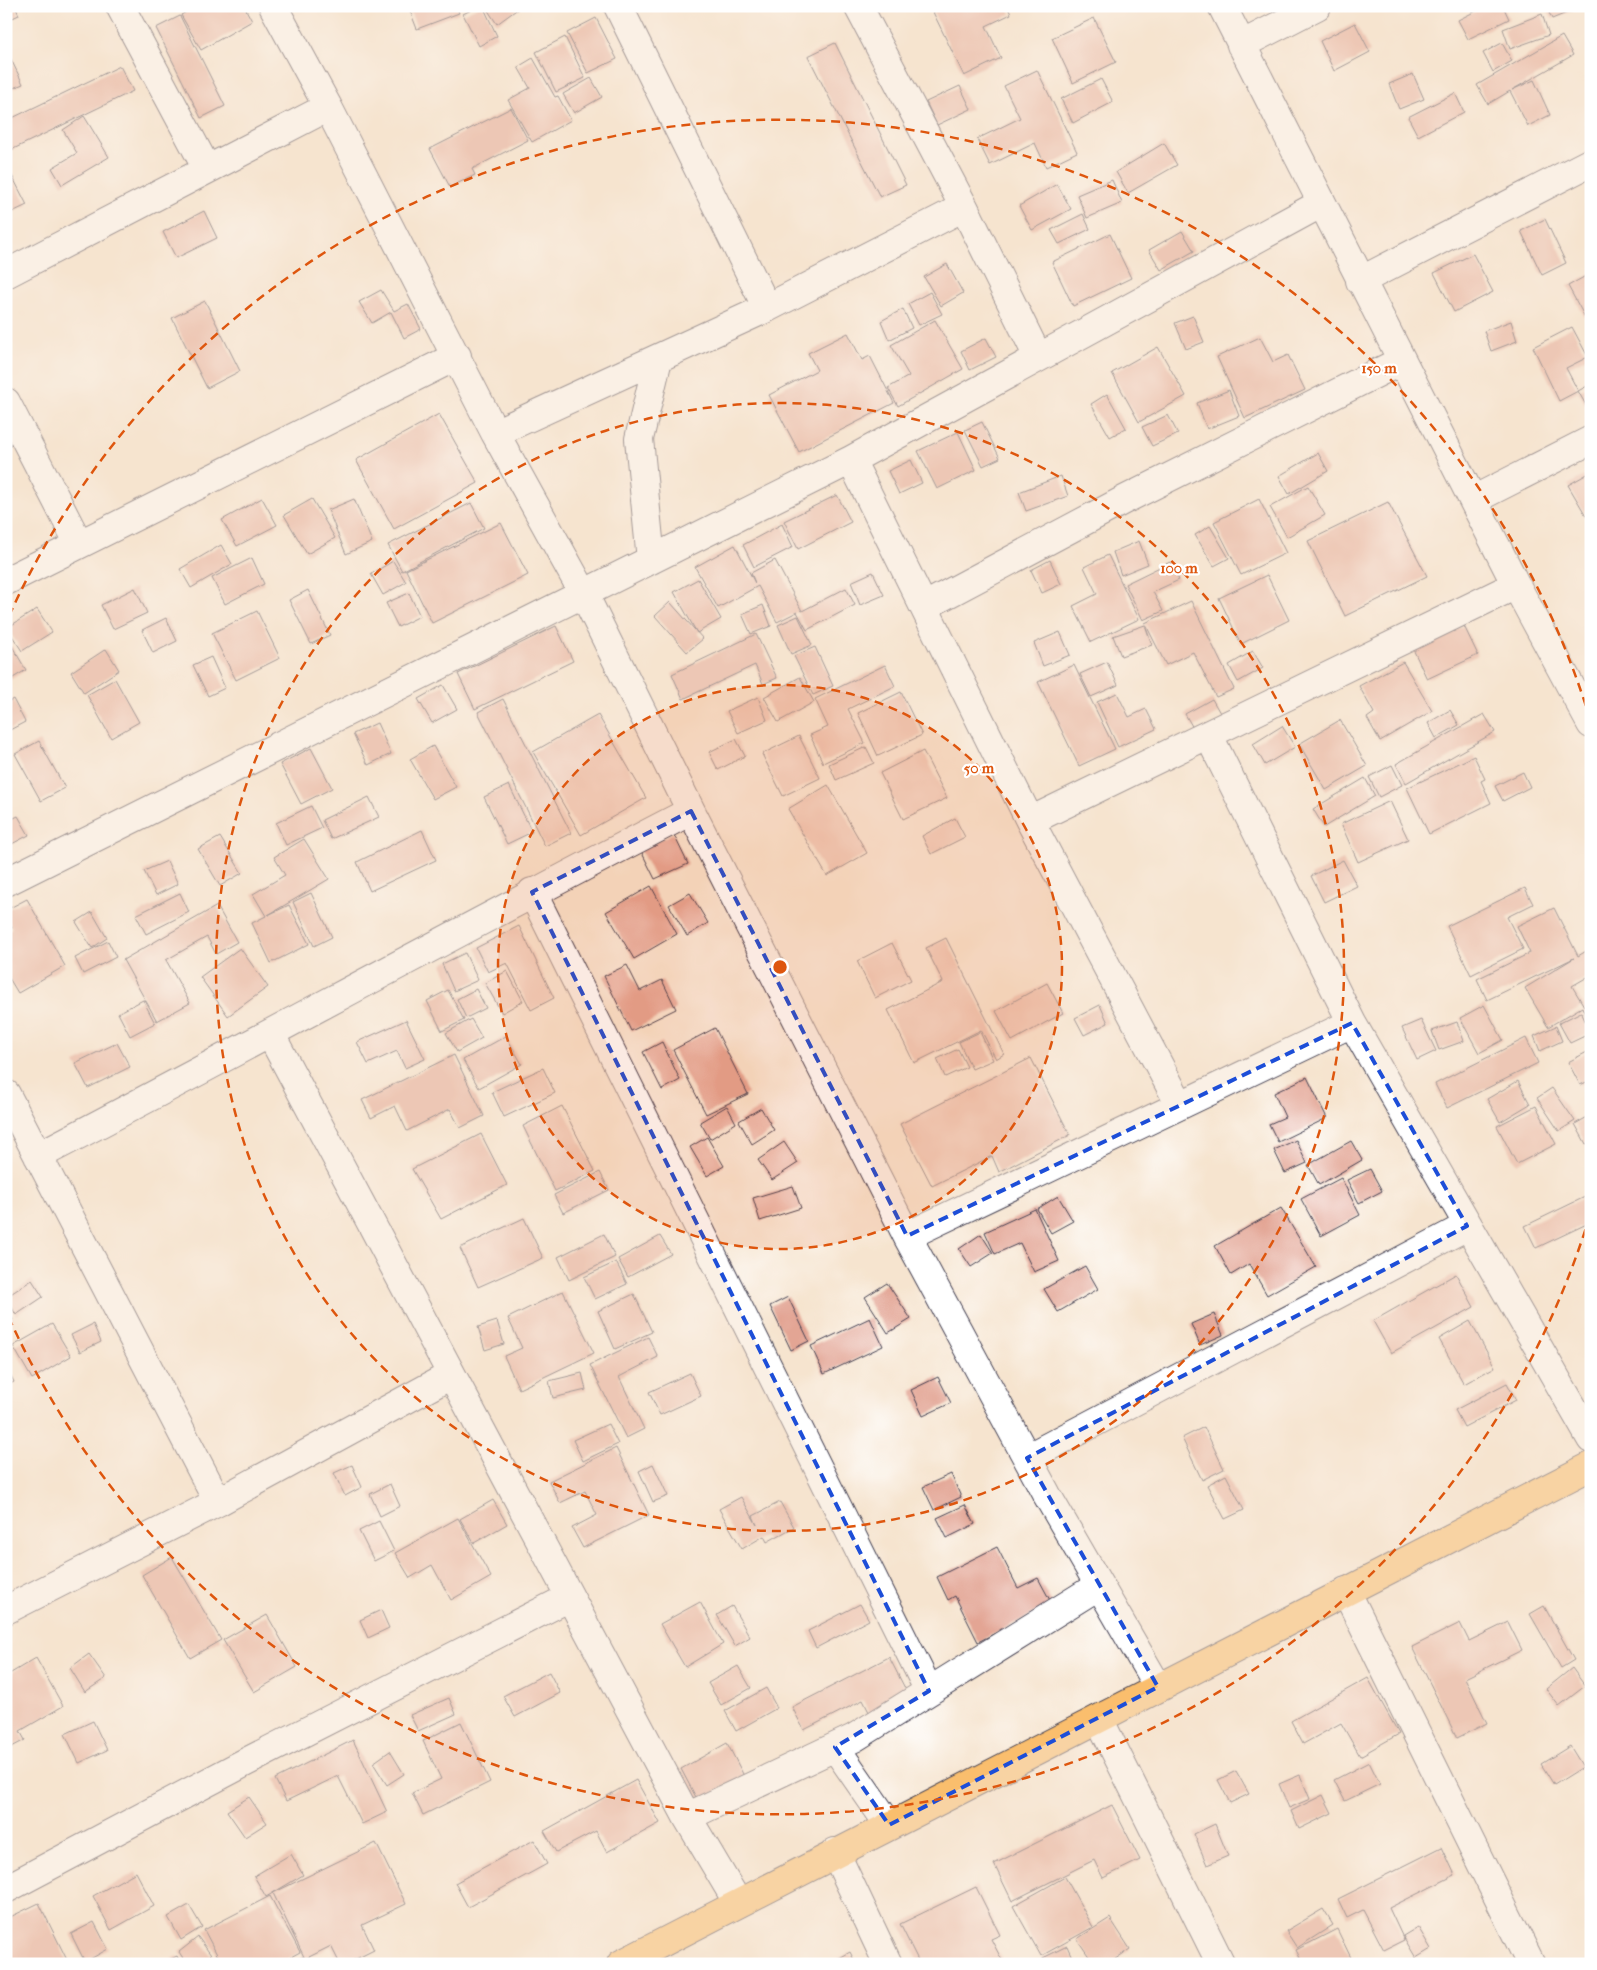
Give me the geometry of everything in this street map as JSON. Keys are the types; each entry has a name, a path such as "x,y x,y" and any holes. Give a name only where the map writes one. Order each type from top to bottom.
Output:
{"highway":[{"path":"621,1964 835,1852 1099,1719 1591,1466"}],"street":[{"path":"120,6 206,169"},
{"path":"273,6 328,107 495,433 584,594 691,811 907,1236 1098,1586 1158,1687"},
{"path":"618,6 767,308"},
{"path":"858,6 964,207 1038,357"},
{"path":"1222,6 1516,585 1591,724"},
{"path":"1241,45 1317,6"},
{"path":"6,274 328,107"},
{"path":"1360,281 1591,162"},
{"path":"6,882 852,460 1322,203"},
{"path":"495,433 767,308 964,207"},
{"path":"6,581 457,356"},
{"path":"652,560 640,439 658,359"},
{"path":"925,606 1124,500 1401,360"},
{"path":"6,402 79,544"},
{"path":"1473,500 1591,440"},
{"path":"852,460 1030,821 1180,1105"},
{"path":"1030,821 1209,736 1516,585"},
{"path":"1209,736 1352,1024 1591,1439"},
{"path":"38,1156 271,1035 532,892 691,811"},
{"path":"532,892 928,1691"},
{"path":"907,1236 1352,1024"},
{"path":"271,1035 687,1817 738,1903"},
{"path":"6,1094 218,1502"},
{"path":"1027,1458 1467,1226"},
{"path":"6,1610 218,1502 452,1375"},
{"path":"687,1817 854,1738 1098,1586"},
{"path":"1346,1591 1531,1964"},
{"path":"6,1889 246,1762 570,1597"},
{"path":"1099,1719 1221,1964"},
{"path":"835,1747 889,1825"},
{"path":"835,1852 888,1964"}],"highlighted area":[{"path":"691,811 907,1236 1352,1023 1467,1226 1027,1458 1158,1687 889,1825 835,1747 929,1691 532,892"}],"building":[{"path":"6,6 15,6 19,15 6,21"},
{"path":"196,6 244,6 252,21 201,50 181,15"},
{"path":"382,6 398,6 385,13"},
{"path":"422,6 456,6 459,13 417,29 410,11"},
{"path":"483,6 497,36 479,46 463,14"},
{"path":"485,6 518,6 519,8 497,24"},
{"path":"935,6 1007,6 1011,14 986,26 1001,58 964,76 931,8"},
{"path":"1486,6 1503,6 1509,19 1468,39 1458,20"},
{"path":"1546,6 1574,6 1576,9 1552,19"},
{"path":"1542,14 1549,35 1510,49 1503,29"},
{"path":"180,16 225,106 201,118 156,28"},
{"path":"596,18 617,59 588,73 567,33"},
{"path":"1094,18 1116,62 1073,83 1052,38"},
{"path":"1355,23 1370,52 1334,71 1320,41"},
{"path":"1562,36 1573,55 1512,90 1534,80 1550,115 1528,126 1510,91 1488,104 1477,85"},
{"path":"565,37 585,78 556,92 536,52"},
{"path":"835,43 906,185 880,197 808,56"},
{"path":"1502,43 1512,61 1493,72 1483,53"},
{"path":"6,49 23,84 6,91"},
{"path":"533,58 555,97 558,96 571,120 532,142 508,100 530,88 518,67"},
{"path":"120,66 133,91 7,152 6,121"},
{"path":"1037,70 1077,152 1046,167 1035,143 990,165 977,139 1020,118 1004,86"},
{"path":"1413,74 1424,99 1399,109 1389,84"},
{"path":"591,78 602,97 574,113 563,94"},
{"path":"1101,79 1113,102 1073,123 1061,99"},
{"path":"960,86 971,109 937,125 926,102"},
{"path":"1455,93 1464,112 1418,136 1408,117"},
{"path":"511,108 528,140 472,169 475,175 450,187 430,149"},
{"path":"84,116 109,157 62,185 52,168 77,153 63,130"},
{"path":"1164,143 1177,165 1128,193 1116,172"},
{"path":"6,164 27,205 6,215"},
{"path":"1112,180 1122,203 1087,218 1077,195"},
{"path":"1057,184 1071,209 1032,230 1019,206"},
{"path":"204,211 217,238 176,258 163,232"},
{"path":"1083,214 1090,229 1059,244 1051,230"},
{"path":"1545,219 1566,263 1542,275 1521,231"},
{"path":"1182,231 1194,251 1161,270 1149,250"},
{"path":"1110,234 1131,278 1073,306 1052,262"},
{"path":"1473,254 1493,292 1454,312 1434,273"},
{"path":"947,264 963,293 941,306 924,277"},
{"path":"1591,273 1591,319 1587,321 1568,286"},
{"path":"381,290 394,311 408,304 421,329 404,338 391,312 372,323 359,302"},
{"path":"930,292 942,314 919,325 908,304"},
{"path":"205,301 240,371 207,388 172,318"},
{"path":"903,309 912,328 889,340 881,321"},
{"path":"1193,316 1204,342 1186,349 1175,323"},
{"path":"935,320 963,369 898,406 888,388 909,376 891,345"},
{"path":"1511,321 1517,341 1491,351 1484,331"},
{"path":"1572,327 1588,357 1566,368 1578,391 1559,401 1533,347"},
{"path":"848,333 862,360 870,356 894,403 799,452 769,395 817,370 808,353"},
{"path":"1260,337 1273,362 1288,355 1305,390 1245,418 1217,357"},
{"path":"986,338 996,357 970,370 961,351"},
{"path":"1158,347 1186,396 1139,422 1112,373"},
{"path":"1591,384 1591,414 1578,391"},
{"path":"1229,390 1239,416 1207,429 1197,403"},
{"path":"1107,394 1126,428 1110,437 1091,404"},
{"path":"439,414 478,483 394,529 356,460"},
{"path":"1168,415 1178,434 1152,446 1142,427"},
{"path":"982,422 1000,458 983,466 965,430"},
{"path":"958,432 976,470 937,489 918,451"},
{"path":"1318,453 1328,471 1289,494 1279,476"},
{"path":"911,460 922,483 899,494 888,471"},
{"path":"1591,472 1591,524 1568,485"},
{"path":"1061,476 1068,496 1026,511 1019,492"},
{"path":"1308,486 1325,515 1287,537 1270,507"},
{"path":"837,495 851,522 798,549 784,521"},
{"path":"262,498 277,525 237,546 222,520"},
{"path":"312,499 335,538 307,554 284,515"},
{"path":"354,499 372,542 346,554 328,510"},
{"path":"1259,499 1286,553 1241,575 1214,522"},
{"path":"1388,502 1427,576 1345,616 1308,541"},
{"path":"471,503 484,528 402,571 388,545"},
{"path":"501,523 528,575 432,623 406,570"},
{"path":"782,524 793,547 754,567 743,545"},
{"path":"1210,526 1229,558 1214,566 1195,535"},
{"path":"1139,541 1148,564 1121,575 1113,552"},
{"path":"221,545 232,564 191,588 180,569"},
{"path":"735,545 755,583 751,573 775,560 802,611 846,588 855,605 807,630 797,612 777,622 758,586 718,608 695,567"},
{"path":"1108,555 1139,619 1091,642 1073,606 1097,594 1084,567"},
{"path":"252,558 264,584 225,604 212,578"},
{"path":"1050,560 1061,584 1042,593 1031,570"},
{"path":"393,561 406,582 383,595 371,574"},
{"path":"1170,562 1179,580 1153,592 1163,611 1143,620 1125,584"},
{"path":"873,572 884,595 860,605 851,582"},
{"path":"1267,575 1289,620 1241,644 1219,598"},
{"path":"698,579 721,619 697,633 674,592"},
{"path":"135,588 147,613 113,629 101,605"},
{"path":"308,590 330,635 311,644 289,600"},
{"path":"409,593 420,616 398,627 386,603"},
{"path":"1191,601 1234,689 1216,697 1193,652 1166,665 1145,623"},
{"path":"670,602 703,639 687,652 655,616"},
{"path":"763,605 771,626 751,634 742,614"},
{"path":"37,609 52,632 22,651 7,628"},
{"path":"257,611 280,658 236,680 212,633"},
{"path":"798,616 812,645 791,654 778,625"},
{"path":"166,618 177,641 153,653 142,630"},
{"path":"1145,625 1152,645 1121,656 1113,636"},
{"path":"556,626 573,661 475,709 458,674"},
{"path":"1464,626 1478,655 1427,679 1413,649"},
{"path":"1060,632 1070,655 1043,666 1034,643"},
{"path":"756,634 777,678 763,684 755,665 683,699 672,674"},
{"path":"12,646 26,670 8,681 6,677 6,649"},
{"path":"815,647 833,686 813,695 794,656"},
{"path":"106,649 119,670 84,693 71,672"},
{"path":"1253,651 1263,668 1238,682 1229,665"},
{"path":"211,657 225,688 208,696 193,665"},
{"path":"1107,662 1118,685 1091,697 1080,674"},
{"path":"1403,662 1432,711 1380,741 1367,718 1374,713 1359,686"},
{"path":"885,665 895,686 848,709 865,743 823,763 810,735 828,727 815,699"},
{"path":"1074,665 1115,749 1079,766 1038,682"},
{"path":"800,677 814,702 778,722 764,697"},
{"path":"115,679 139,722 111,738 87,695"},
{"path":"443,685 457,709 432,723 418,699"},
{"path":"901,692 922,735 878,756 858,713"},
{"path":"1117,693 1129,717 1146,709 1156,729 1118,747 1097,702"},
{"path":"758,697 767,720 738,733 727,711"},
{"path":"13,699 25,722 6,732 6,703"},
{"path":"503,699 571,833 545,846 478,712"},
{"path":"1212,699 1220,713 1193,728 1185,714"},
{"path":"1450,710 1459,725 1436,738 1428,723"},
{"path":"1484,714 1495,732 1406,783 1396,764"},
{"path":"598,715 646,798 581,835 533,752"},
{"path":"1340,720 1367,766 1326,790 1299,744"},
{"path":"377,723 391,754 368,765 353,734"},
{"path":"1282,726 1295,747 1265,765 1253,744"},
{"path":"799,736 820,778 783,796 762,754"},
{"path":"736,739 745,756 718,770 709,752"},
{"path":"39,741 65,788 41,801 15,754"},
{"path":"433,746 456,787 433,799 410,759"},
{"path":"866,747 874,763 836,780 829,764"},
{"path":"311,748 332,788 301,804 280,764"},
{"path":"923,751 947,798 903,819 880,773"},
{"path":"1474,756 1485,779 1481,781 1491,803 1429,834 1407,788"},
{"path":"1392,765 1402,785 1379,797 1369,777"},
{"path":"1523,772 1530,787 1503,801 1495,786"},
{"path":"1365,778 1375,796 1324,827 1313,809"},
{"path":"509,785 532,832 507,844 484,797"},
{"path":"828,785 867,853 827,876 788,809"},
{"path":"369,797 379,817 331,839 322,820"},
{"path":"1390,801 1408,839 1358,862 1341,824"},
{"path":"311,806 322,828 286,845 276,823"},
{"path":"18,816 29,835 6,847 6,822"},
{"path":"955,818 965,837 931,854 922,836"},
{"path":"422,830 436,860 370,891 357,862"},
{"path":"673,833 688,864 655,879 640,849"},
{"path":"220,837 242,873 220,886 198,849"},
{"path":"304,839 329,879 268,915 289,905 309,944 271,963 252,923 266,916 253,894 285,875 274,857"},
{"path":"1343,860 1357,886 1324,902 1311,876"},
{"path":"167,861 178,884 156,895 144,871"},
{"path":"651,886 677,934 634,959 606,912"},
{"path":"1525,888 1533,904 1507,917 1523,949 1471,975 1447,926"},
{"path":"180,893 189,912 146,934 136,915"},
{"path":"311,893 332,937 314,946 293,902"},
{"path":"690,893 708,923 687,936 669,905"},
{"path":"27,899 65,966 18,993 6,973 6,932 12,928 6,917 6,910"},
{"path":"217,906 237,942 216,954 207,937 166,960 190,1003 157,1021 123,960"},
{"path":"1554,908 1578,956 1588,950 1591,955 1591,975 1572,986 1584,1006 1591,1003 1591,1027 1582,1007 1548,1027 1525,988 1574,958 1487,1000 1477,979 1530,953 1517,926"},
{"path":"92,912 107,938 92,948 76,922"},
{"path":"519,926 554,998 531,1010 507,963 488,972 476,948"},
{"path":"946,938 1004,1054 996,1059 981,1030 914,1063 888,1010 943,982 926,948"},
{"path":"108,941 116,957 83,974 75,958"},
{"path":"892,943 911,980 875,998 857,961"},
{"path":"240,948 268,987 228,1016 200,977"},
{"path":"465,953 478,980 454,991 442,964"},
{"path":"627,965 640,991 662,980 676,1009 631,1031 604,976"},
{"path":"507,971 523,1001 502,1013 485,983"},
{"path":"1047,983 1063,1013 1012,1041 996,1011"},
{"path":"476,989 486,1008 466,1018 457,999"},
{"path":"448,990 464,1020 442,1031 427,1001"},
{"path":"143,1000 155,1023 130,1036 118,1013"},
{"path":"1100,1005 1108,1023 1084,1035 1075,1018"},
{"path":"1484,1005 1503,1040 1479,1053 1460,1018"},
{"path":"1581,1012 1591,1033 1570,1043 1559,1023"},
{"path":"471,1019 482,1038 457,1052 446,1033"},
{"path":"406,1020 425,1059 405,1068 397,1051 368,1064 357,1042"},
{"path":"1421,1020 1436,1051 1417,1060 1402,1028"},
{"path":"1457,1022 1464,1041 1439,1050 1432,1031"},
{"path":"1556,1026 1562,1041 1540,1051 1534,1036"},
{"path":"715,1028 748,1094 706,1114 673,1050"},
{"path":"980,1032 993,1060 972,1069 959,1042"},
{"path":"506,1036 522,1064 479,1088 463,1060"},
{"path":"1526,1038 1538,1063 1447,1108 1435,1084"},
{"path":"662,1042 680,1080 662,1090 643,1052"},
{"path":"117,1043 130,1067 88,1088 75,1063"},
{"path":"958,1049 967,1067 945,1077 937,1059"},
{"path":"1591,1050 1591,1080 1580,1085 1568,1062"},
{"path":"454,1055 484,1116 460,1128 450,1109 407,1131 395,1106 371,1118 362,1100"},
{"path":"1031,1058 1070,1135 999,1172 992,1156 932,1186 900,1124"},
{"path":"543,1068 555,1093 504,1117 492,1092"},
{"path":"1307,1077 1327,1118 1278,1142 1269,1124 1285,1117 1274,1093"},
{"path":"1518,1081 1530,1104 1500,1122 1487,1099"},
{"path":"1552,1088 1575,1121 1559,1131 1537,1098"},
{"path":"562,1106 595,1171 555,1191 523,1126"},
{"path":"727,1106 736,1123 710,1139 700,1122"},
{"path":"1536,1106 1556,1144 1517,1164 1497,1126"},
{"path":"761,1108 774,1130 752,1144 739,1121"},
{"path":"1591,1115 1591,1142 1586,1144 1575,1124"},
{"path":"481,1134 507,1185 441,1219 412,1169"},
{"path":"707,1137 724,1166 707,1176 690,1147"},
{"path":"1296,1140 1307,1163 1285,1173 1274,1150"},
{"path":"1351,1141 1362,1160 1319,1185 1308,1165"},
{"path":"784,1142 798,1163 772,1180 758,1160"},
{"path":"1370,1169 1382,1191 1359,1203 1347,1180"},
{"path":"600,1172 609,1190 563,1213 554,1195"},
{"path":"1341,1178 1360,1215 1321,1236 1301,1199"},
{"path":"793,1186 801,1208 760,1221 753,1198"},
{"path":"1058,1196 1073,1221 1051,1233 1037,1209"},
{"path":"1587,1196 1591,1203 1591,1222 1536,1248 1525,1226"},
{"path":"1281,1208 1316,1267 1267,1295 1249,1264 1231,1275 1215,1246"},
{"path":"1035,1209 1059,1261 1034,1272 1020,1243 995,1254 985,1232"},
{"path":"524,1218 543,1258 478,1287 460,1248"},
{"path":"604,1234 615,1257 569,1280 558,1257"},
{"path":"981,1234 993,1253 971,1267 959,1249"},
{"path":"660,1236 671,1254 628,1277 618,1259"},
{"path":"616,1262 627,1284 595,1299 584,1277"},
{"path":"1085,1266 1098,1289 1058,1312 1044,1289"},
{"path":"1456,1274 1474,1307 1391,1353 1373,1321"},
{"path":"32,1280 43,1297 16,1315 6,1297"},
{"path":"887,1283 911,1319 888,1333 865,1297"},
{"path":"563,1291 594,1353 519,1389 504,1356 522,1348 508,1318"},
{"path":"634,1294 652,1332 615,1349 598,1311"},
{"path":"788,1297 809,1341 791,1350 770,1306"},
{"path":"6,1305 13,1320 6,1323"},
{"path":"1214,1314 1223,1335 1200,1345 1191,1324"},
{"path":"870,1318 883,1346 824,1374 811,1346"},
{"path":"497,1321 504,1344 485,1350 478,1327"},
{"path":"1470,1321 1495,1367 1464,1384 1439,1339"},
{"path":"52,1324 71,1356 32,1379 13,1346"},
{"path":"93,1324 101,1342 80,1352 71,1335"},
{"path":"648,1337 658,1357 619,1377 644,1429 626,1438 590,1365"},
{"path":"6,1366 14,1382 6,1386"},
{"path":"582,1373 586,1390 553,1398 549,1381"},
{"path":"690,1373 701,1396 660,1415 649,1392"},
{"path":"938,1377 951,1403 923,1416 911,1390"},
{"path":"1507,1383 1516,1400 1464,1427 1455,1410"},
{"path":"608,1424 618,1444 583,1461 573,1440"},
{"path":"1204,1427 1224,1469 1202,1480 1182,1438"},
{"path":"616,1448 649,1515 583,1548 572,1528 597,1515 585,1491 560,1503 549,1481"},
{"path":"653,1464 668,1496 653,1502 639,1471"},
{"path":"352,1465 362,1487 345,1496 334,1473"},
{"path":"951,1474 961,1497 934,1510 923,1487"},
{"path":"1226,1475 1244,1510 1225,1519 1207,1485"},
{"path":"390,1484 400,1506 380,1516 370,1494"},
{"path":"741,1497 757,1525 753,1516 780,1502 794,1527 767,1542 764,1536 742,1549 719,1509"},
{"path":"493,1500 507,1524 474,1543 460,1519"},
{"path":"965,1505 975,1524 947,1538 937,1518"},
{"path":"458,1518 491,1577 451,1600 432,1565 410,1578 395,1553"},
{"path":"379,1521 394,1551 374,1561 359,1531"},
{"path":"997,1547 1018,1588 1038,1578 1052,1604 978,1642 955,1596 948,1600 937,1577"},
{"path":"172,1557 221,1640 190,1658 142,1575"},
{"path":"700,1602 723,1644 685,1667 660,1624"},
{"path":"860,1604 869,1620 816,1648 808,1631"},
{"path":"732,1606 750,1637 735,1646 717,1615"},
{"path":"1544,1606 1574,1660 1561,1668 1530,1614"},
{"path":"381,1610 389,1628 368,1638 360,1620"},
{"path":"267,1615 297,1667 254,1692 223,1640"},
{"path":"1508,1622 1522,1650 1465,1678 1487,1723 1457,1738 1412,1647 1460,1623 1469,1641"},
{"path":"89,1654 106,1678 85,1692 70,1668"},
{"path":"889,1657 911,1700 873,1720 863,1700 804,1730 792,1707"},
{"path":"36,1658 63,1706 20,1731 25,1740 6,1750 6,1676"},
{"path":"738,1666 751,1688 721,1705 708,1683"},
{"path":"1572,1668 1585,1686 1559,1706 1546,1689"},
{"path":"549,1672 560,1693 515,1717 503,1696"},
{"path":"1368,1678 1399,1734 1360,1756 1341,1723 1303,1744 1291,1721"},
{"path":"766,1688 777,1708 736,1731 725,1711"},
{"path":"449,1698 456,1714 418,1731 410,1715"},
{"path":"93,1721 107,1750 79,1763 65,1734"},
{"path":"461,1722 490,1782 423,1815 412,1793 441,1779 423,1741"},
{"path":"353,1740 387,1812 362,1824 338,1776 286,1801 275,1779"},
{"path":"727,1743 744,1776 698,1801 681,1769"},
{"path":"1570,1746 1583,1767 1554,1785 1541,1764"},
{"path":"390,1751 404,1774 387,1785 373,1763"},
{"path":"1369,1762 1380,1784 1345,1801 1334,1780"},
{"path":"1591,1769 1591,1784 1584,1773"},
{"path":"1236,1771 1249,1794 1230,1803 1218,1780"},
{"path":"1300,1775 1310,1799 1289,1808 1279,1784"},
{"path":"636,1780 660,1823 607,1852 596,1831 556,1852 544,1831"},
{"path":"1323,1795 1332,1813 1299,1829 1291,1811"},
{"path":"249,1797 267,1823 245,1837 227,1811"},
{"path":"1112,1805 1140,1860 1103,1878 1094,1860 1012,1901 994,1864"},
{"path":"1215,1824 1228,1856 1207,1865 1194,1834"},
{"path":"534,1840 547,1864 468,1907 455,1883"},
{"path":"376,1843 406,1904 362,1925 374,1950 346,1964 340,1964 331,1946 305,1959 273,1893"},
{"path":"1442,1847 1455,1875 1389,1908 1404,1940 1384,1950 1363,1910 1347,1918 1338,1899"},
{"path":"291,1854 303,1875 266,1897 254,1876"},
{"path":"136,1872 154,1906 111,1930 93,1896"},
{"path":"1065,1877 1093,1927 1041,1956 1013,1906"},
{"path":"976,1887 1000,1935 991,1939 1004,1964 920,1964 900,1924"},
{"path":"270,1896 300,1952 278,1964 222,1964 204,1930"},
{"path":"39,1903 69,1964 6,1964 6,1919"},
{"path":"189,1905 202,1927 181,1940 168,1917"},
{"path":"1323,1909 1333,1925 1297,1948 1286,1931"},
{"path":"1110,1918 1130,1949 1108,1964 1094,1964 1077,1939"},
{"path":"94,1922 108,1949 85,1962 71,1934"},
{"path":"1418,1927 1431,1949 1416,1958 1403,1936"},
{"path":"1337,1929 1354,1964 1303,1964 1296,1950"},
{"path":"198,1937 216,1962 213,1964 187,1964 179,1952"},
{"path":"1067,1946 1075,1964 1045,1964 1043,1958"},
{"path":"850,1952 856,1964 829,1964"},
{"path":"177,1956 181,1964 161,1964"},
{"path":"303,1957 306,1964 290,1964"}]}
